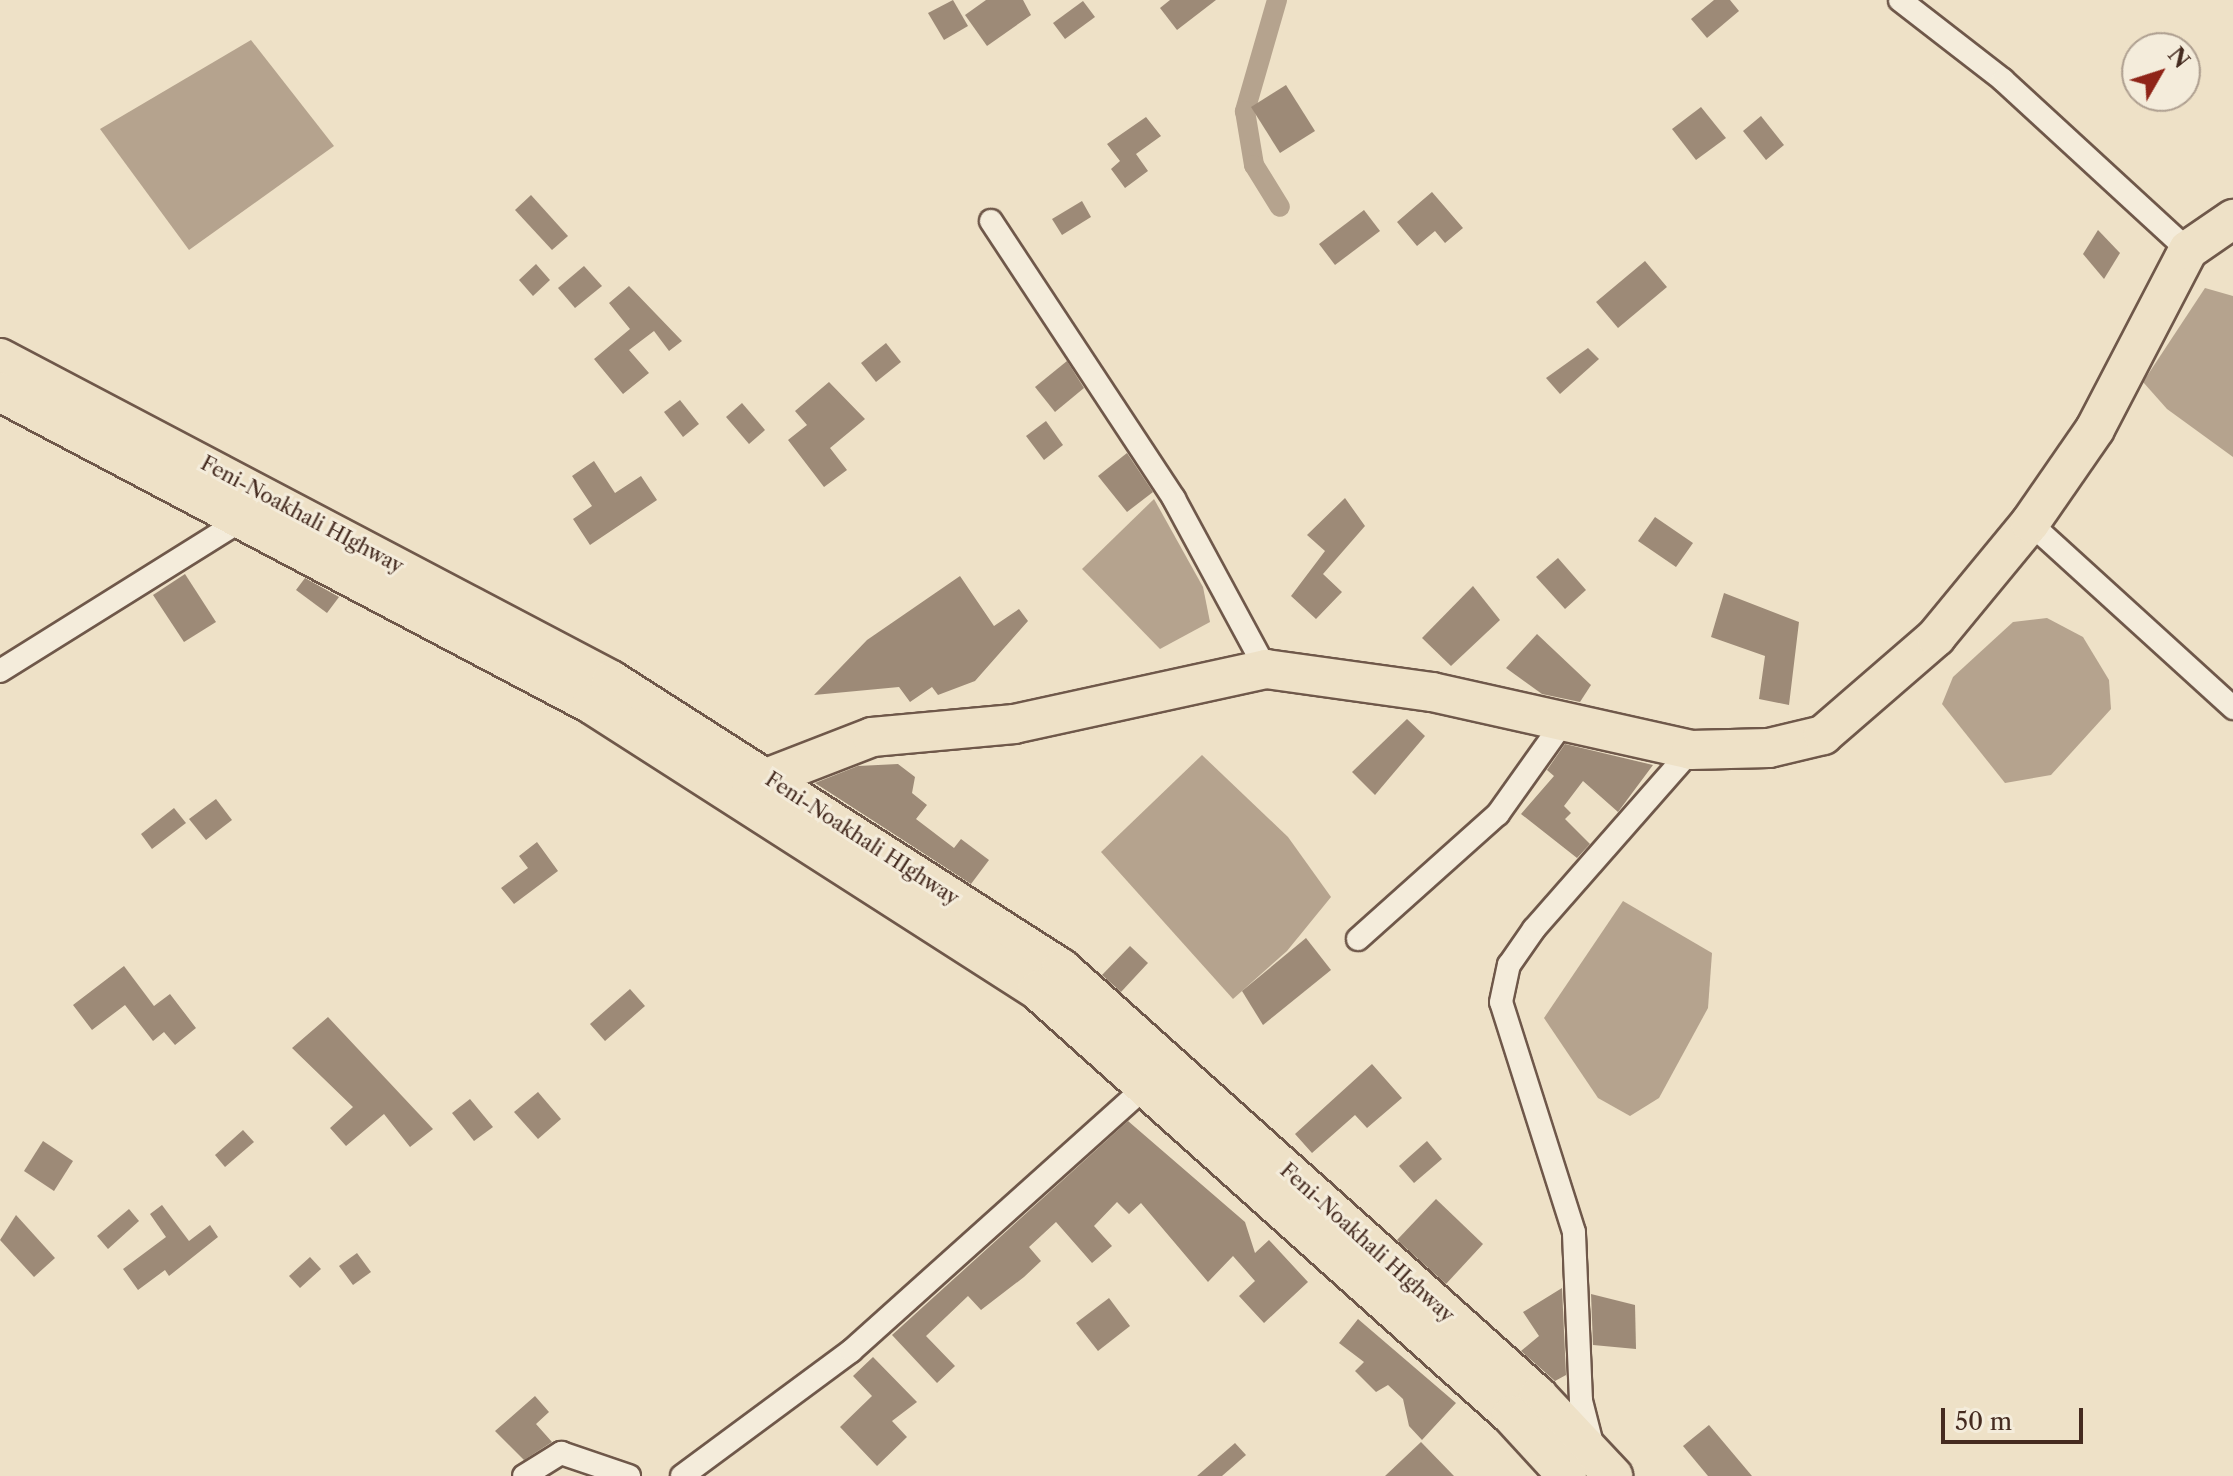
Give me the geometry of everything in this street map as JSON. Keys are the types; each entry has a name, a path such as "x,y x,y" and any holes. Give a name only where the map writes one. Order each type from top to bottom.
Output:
{"highway":[{"path":"725,789 769,779 872,737 1014,724 1266,669 1432,692 1562,724 1691,750 1769,748 1823,735 1936,637 2030,523 2095,429 2188,250 2233,219"},
{"name":"Feni-Noakhali HIghway","path":"0,358 611,680 1061,968 1594,1470"},
{"name":"Feni-Noakhali HIghway","path":"0,392 245,518 591,704 1037,990 1511,1415 1594,1470"}],"street":[{"path":"1900,0 2003,80 2188,250"},
{"path":"991,221 1174,499 1266,669"},
{"path":"0,671 245,518"},
{"path":"2030,523 2233,708"},
{"path":"1358,939 1498,814 1562,724"},
{"path":"1594,1470 1581,1401 1574,1232 1501,1002 1509,965 1534,929 1691,750"},
{"path":"682,1476 851,1351 1145,1087"},
{"path":"524,1476 561,1453 629,1476"}],"shaded area":[{"path":"251,40 334,146 189,250 100,129"},
{"path":"2205,288 2233,296 2233,457 2167,409 2143,382"},
{"path":"1154,499 1203,587 1210,622 1160,649 1082,569"},
{"path":"2047,618 2083,637 2109,680 2111,709 2051,775 2005,783 1942,704 1953,677 2013,622"},
{"path":"1202,755 1288,837 1331,897 1287,951 1233,999 1101,852"},
{"path":"1623,901 1712,953 1708,1008 1659,1098 1630,1116 1598,1098 1544,1018"}],"building":[{"path":"953,0 968,26 944,40 928,13"},
{"path":"986,0 1023,0 1031,15 987,46 965,15"},
{"path":"1170,0 1216,0 1177,30 1160,8"},
{"path":"1714,0 1730,0 1739,11 1707,38 1691,19"},
{"path":"1083,1 1095,17 1065,39 1053,23"},
{"path":"1286,85 1315,131 1280,153 1251,107"},
{"path":"1701,107 1726,138 1696,160 1672,129"},
{"path":"1761,116 1784,145 1766,160 1743,131"},
{"path":"1146,117 1161,136 1136,154 1148,171 1125,188 1111,169 1120,161 1107,144"},
{"path":"1432,192 1463,228 1445,243 1435,231 1417,246 1397,222"},
{"path":"531,195 568,236 552,250 515,210"},
{"path":"1082,201 1091,217 1062,235 1052,219"},
{"path":"1364,210 1380,231 1335,265 1319,244"},
{"path":"2098,230 2120,253 2104,279 2083,254"},
{"path":"1645,261 1667,287 1618,328 1596,302"},
{"path":"536,264 550,280 533,296 519,280"},
{"path":"584,266 602,286 575,308 558,288"},
{"path":"629,286 682,341 669,351 654,331 629,350 649,373 623,394 594,359 630,329 609,303"},
{"path":"886,343 901,362 876,382 861,363"},
{"path":"1588,348 1599,359 1560,394 1546,378"},
{"path":"1067,361 1084,388 1055,412 1035,387"},
{"path":"829,382 865,419 830,448 847,470 824,487 788,440 807,425 795,411"},
{"path":"680,400 699,424 683,437 664,412"},
{"path":"742,403 765,430 749,444 726,417"},
{"path":"1046,421 1063,445 1044,460 1026,436"},
{"path":"1127,453 1153,492 1127,512 1098,476"},
{"path":"594,461 615,493 641,476 657,500 590,545 573,519 592,506 572,476"},
{"path":"1345,498 1365,526 1323,574 1342,592 1316,619 1291,596 1325,551 1307,535"},
{"path":"1655,517 1693,543 1676,567 1638,541"},
{"path":"1558,558 1586,590 1565,609 1536,577"},
{"path":"185,574 216,622 184,642 153,595"},
{"path":"960,576 994,626 1019,609 1028,621 975,681 938,695 932,687 910,702 899,687 814,695 867,640"},
{"path":"305,578 339,597 327,613 296,590"},
{"path":"1473,586 1500,620 1451,666 1422,638"},
{"path":"1724,593 1799,622 1789,705 1759,699 1765,656 1711,637"},
{"path":"1537,634 1591,685 1580,702 1542,694 1506,668"},
{"path":"1407,719 1425,736 1375,795 1352,772"},
{"path":"1565,744 1653,765 1618,812 1583,781 1564,806 1571,813 1565,819 1590,844 1577,858 1521,814 1554,776 1547,770"},
{"path":"898,764 915,777 912,793 927,805 916,819 954,848 961,839 989,860 971,884 815,783 858,766"},
{"path":"216,799 232,820 206,840 189,819"},
{"path":"174,808 186,823 152,849 141,834"},
{"path":"537,842 558,871 514,904 501,888 528,868 519,856"},
{"path":"1306,938 1331,970 1263,1025 1242,991"},
{"path":"1130,946 1148,963 1121,992 1102,975"},
{"path":"124,966 154,1006 170,994 196,1028 175,1045 164,1032 153,1041 125,1005 92,1030 73,1005"},
{"path":"630,989 645,1006 605,1041 590,1024"},
{"path":"328,1017 433,1129 410,1147 384,1114 346,1146 330,1128 353,1107 292,1048"},
{"path":"1372,1064 1402,1098 1367,1128 1355,1115 1312,1153 1295,1134"},
{"path":"538,1092 561,1119 538,1139 514,1112"},
{"path":"470,1099 493,1127 474,1141 452,1113"},
{"path":"1128,1121 1245,1222 1255,1253 1269,1240 1308,1282 1264,1323 1239,1296 1255,1281 1233,1256 1208,1282 1141,1203 1129,1214 1117,1202 1094,1226 1112,1246 1092,1263 1056,1222 1029,1247 1041,1261 1024,1277 981,1310 968,1296 926,1336 955,1366 937,1383 892,1335"},
{"path":"243,1130 254,1142 225,1167 215,1155"},
{"path":"43,1141 73,1161 54,1191 24,1171"},
{"path":"1427,1141 1442,1159 1414,1183 1399,1166"},
{"path":"1436,1199 1483,1244 1446,1284 1397,1240"},
{"path":"162,1205 189,1241 210,1225 218,1237 169,1276 165,1270 138,1290 123,1269 166,1237 150,1214"},
{"path":"129,1209 139,1221 108,1249 97,1236"},
{"path":"16,1215 55,1258 34,1277 0,1240"},
{"path":"357,1253 371,1272 353,1285 339,1266"},
{"path":"310,1257 321,1269 300,1288 289,1276"},
{"path":"1562,1288 1566,1375 1555,1381 1521,1351 1539,1336 1523,1312"},
{"path":"1591,1294 1635,1305 1636,1349 1593,1345"},
{"path":"1109,1298 1130,1326 1098,1351 1076,1323"},
{"path":"1358,1319 1456,1403 1422,1440 1409,1426 1403,1399 1388,1385 1376,1392 1355,1371 1364,1362 1339,1343"},
{"path":"873,1357 917,1402 892,1421 907,1437 877,1466 840,1427 872,1396 853,1376"},
{"path":"535,1396 549,1412 536,1424 552,1442 524,1460 495,1431"},
{"path":"1709,1425 1752,1476 1708,1476 1683,1446"},
{"path":"1421,1442 1454,1476 1385,1476"},
{"path":"1235,1443 1246,1455 1222,1476 1197,1476"}],"waterway":[{"path":"1277,0 1245,111 1254,165 1280,207"}]}
